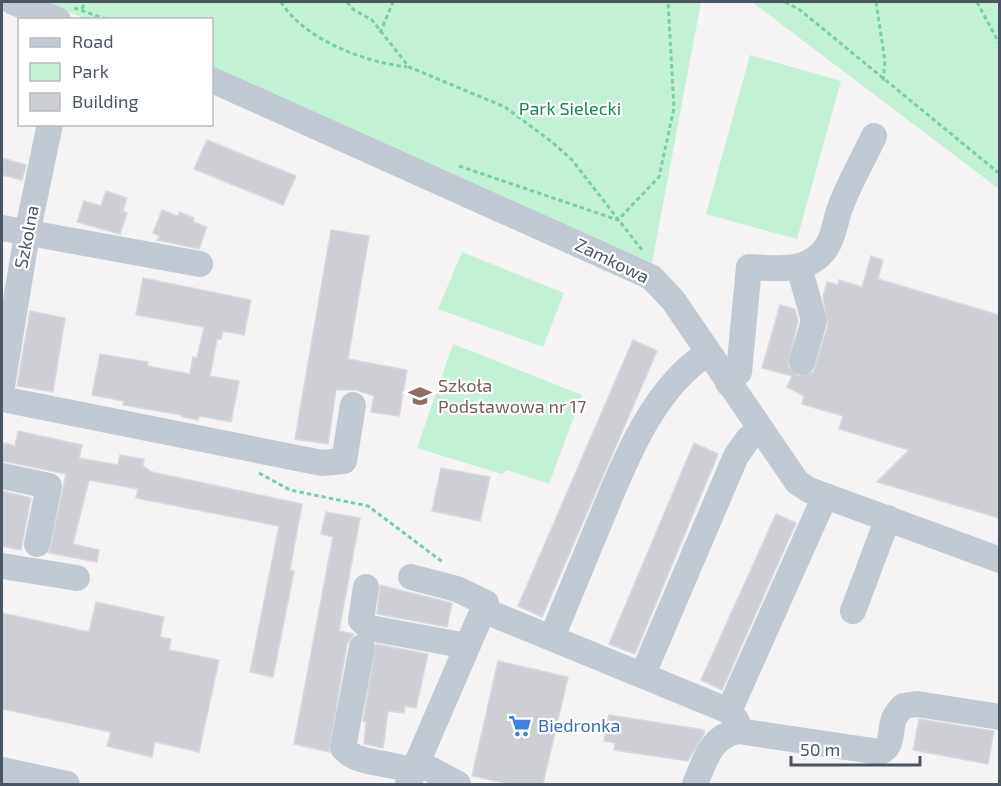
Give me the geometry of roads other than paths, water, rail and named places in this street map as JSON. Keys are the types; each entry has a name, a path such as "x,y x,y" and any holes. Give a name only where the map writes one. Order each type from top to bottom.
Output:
{"street":[{"path":"13,2 53,18"},
{"name":"Zamkowa","path":"213,80 651,277 673,300 797,482 825,496 999,560"},
{"name":"Szkolna","path":"2,386 27,234 50,126"},
{"path":"728,383 739,372 749,267 788,269 800,267 809,263 826,248 840,207 874,136"},
{"path":"2,228 200,264"},
{"path":"800,267 814,321 802,362"},
{"path":"552,637 628,455 648,418 697,359 708,353"},
{"path":"2,399 322,463 344,462 353,405"},
{"path":"643,674 736,456 748,439 761,430"},
{"path":"2,476 49,486 37,544"},
{"path":"695,784 713,742 734,721 825,496"},
{"path":"853,611 888,518"},
{"path":"2,566 76,578"},
{"path":"411,577 457,589 486,603"},
{"path":"366,587 361,620 370,628 456,644 465,649"},
{"path":"413,773 483,610 643,674 734,721 880,752 890,743 894,718 903,706 918,704 999,717"},
{"path":"362,647 343,748 349,756 400,765 413,773 458,784"},
{"path":"2,770 67,784"}],"place":[{"name":"Szkoła Podstawowa nr 17","path":"420,396"},
{"name":"Biedronka","path":"520,726"}],"park label":[{"name":"Park Sielecki","path":"570,109"}]}
